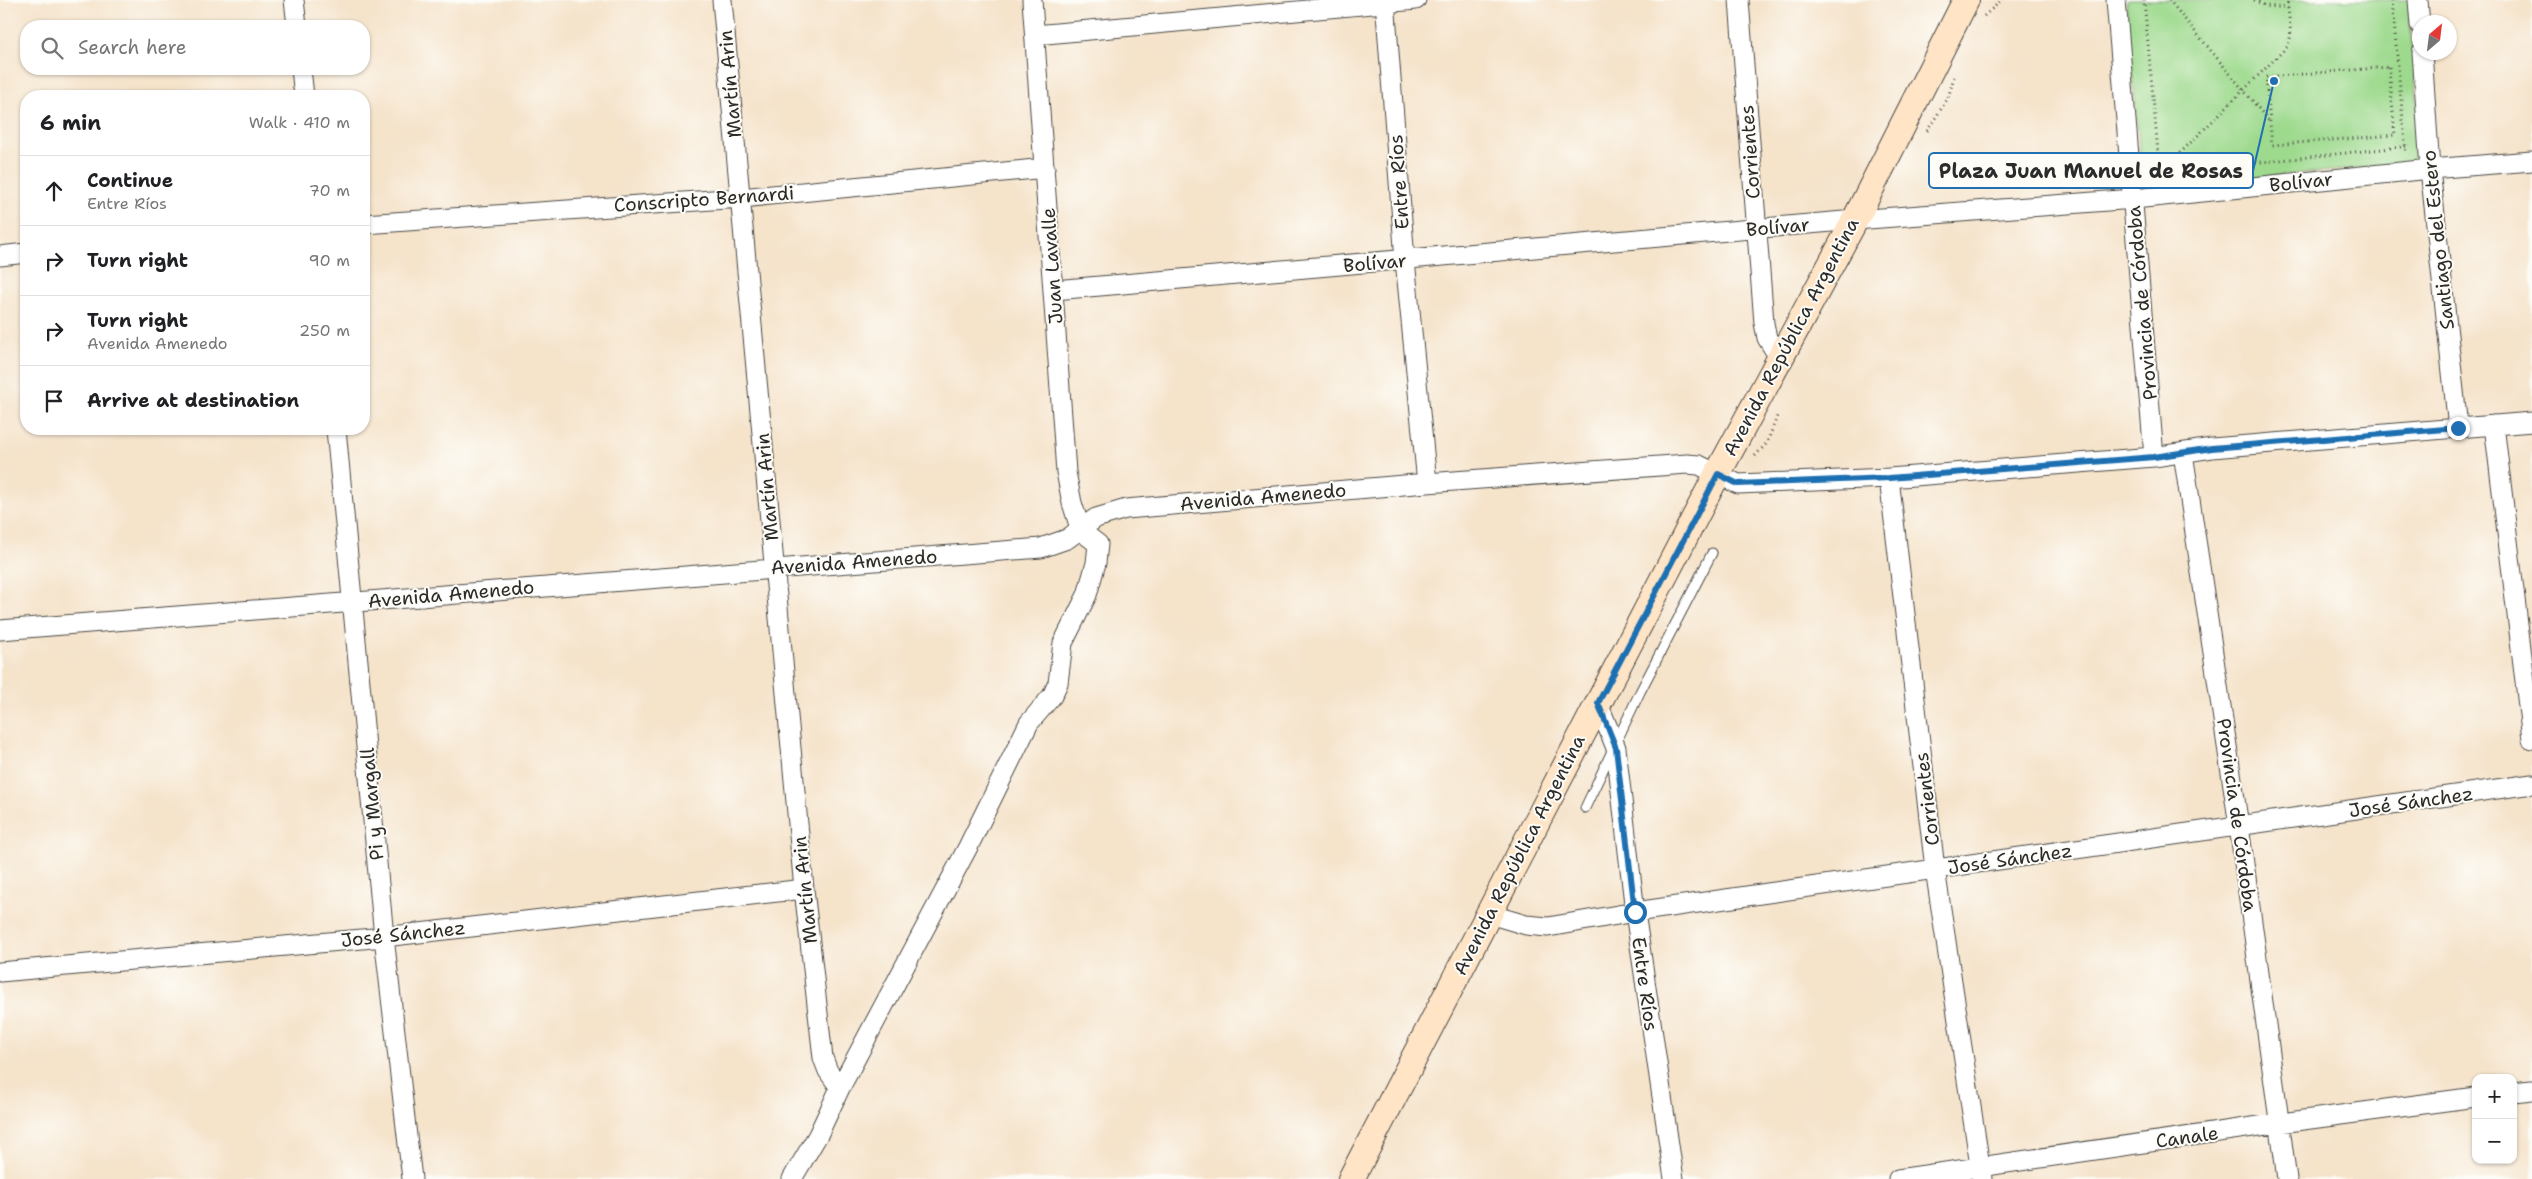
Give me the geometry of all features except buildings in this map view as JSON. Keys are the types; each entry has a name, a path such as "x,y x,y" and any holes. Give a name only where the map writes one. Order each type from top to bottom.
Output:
{"main road":[{"name":"Avenida República Argentina","path":"1351,1179 1718,474 1855,220 1966,0"}],"street":[{"path":"294,0 296,20"},
{"name":"Martín Arin","path":"722,0 804,889 823,1058 828,1071 840,1088"},
{"name":"Juan Lavalle","path":"1032,0 1066,472 1072,504 1081,531"},
{"path":"1035,35 1386,1 1416,0"},
{"name":"Corrientes","path":"1739,0 1764,323 1768,338 1780,360"},
{"name":"Provincia de Córdoba","path":"2116,0 2154,457"},
{"path":"2418,0 2419,15"},
{"name":"Entre Ríos","path":"1386,1 1405,260 1427,483"},
{"name":"Santiago del Estero","path":"2423,60 2430,169 2458,428"},
{"path":"302,75 303,90"},
{"name":"Bolívar","path":"1054,290 1855,220 2134,199 2408,171 2532,162"},
{"name":"Conscripto Bernardi","path":"370,224 741,198 1044,168"},
{"path":"0,256 20,254"},
{"name":"Avenida Amenedo","path":"0,630 1041,548 1056,544 1081,531 1096,518 1126,509 1427,483 1687,464 1699,465 1738,484 1889,478 2154,457 2212,448 2532,422"},
{"path":"2494,426 2532,739"},
{"name":"Pi y Margall","path":"337,435 384,937 412,1179"},
{"name":"Provincia de Córdoba","path":"2183,452 2239,826 2287,1179"},
{"name":"Corrientes","path":"1889,478 1935,869 1981,1173"},
{"path":"792,1179 818,1135 840,1088 968,847 1029,723 1052,696 1058,683 1063,643 1086,595 1099,552 1098,544 1081,531"},
{"name":"Entre Ríos","path":"1598,703 1615,745 1635,912 1674,1179"},
{"name":"José Sánchez","path":"1489,914 1526,925 1548,927 1635,912 2532,784"},
{"name":"José Sánchez","path":"0,972 384,937 804,889"},
{"path":"2517,1092 2532,1090"},
{"name":"Canale","path":"1898,1179 1981,1173 2280,1123 2472,1098"}],"lane":[{"path":"1585,808 1712,552"}],"path":[{"path":"2144,0 2160,173"},
{"path":"2169,0 2270,121"},
{"path":"2254,0 2266,6 2288,8"},
{"path":"2134,199 2288,46 2291,35 2287,0"},
{"path":"2392,0 2408,171"},
{"path":"2389,68 2392,100 2395,135 2272,145 2266,77 2389,68"},
{"path":"2392,100 2401,100"},
{"path":"2160,173 2429,144"}],"green space":[{"path":"2126,0 2408,0 2412,60 2414,60 2423,163 2143,187"}],"place":[{"name":"Plaza Juan Manuel de Rosas","path":"2274,81"}],"route":[{"path":"1635,912 1616,748 1610,728 1598,703 1718,474 1738,484 1889,478 2154,457 2212,448 2458,428"}]}
